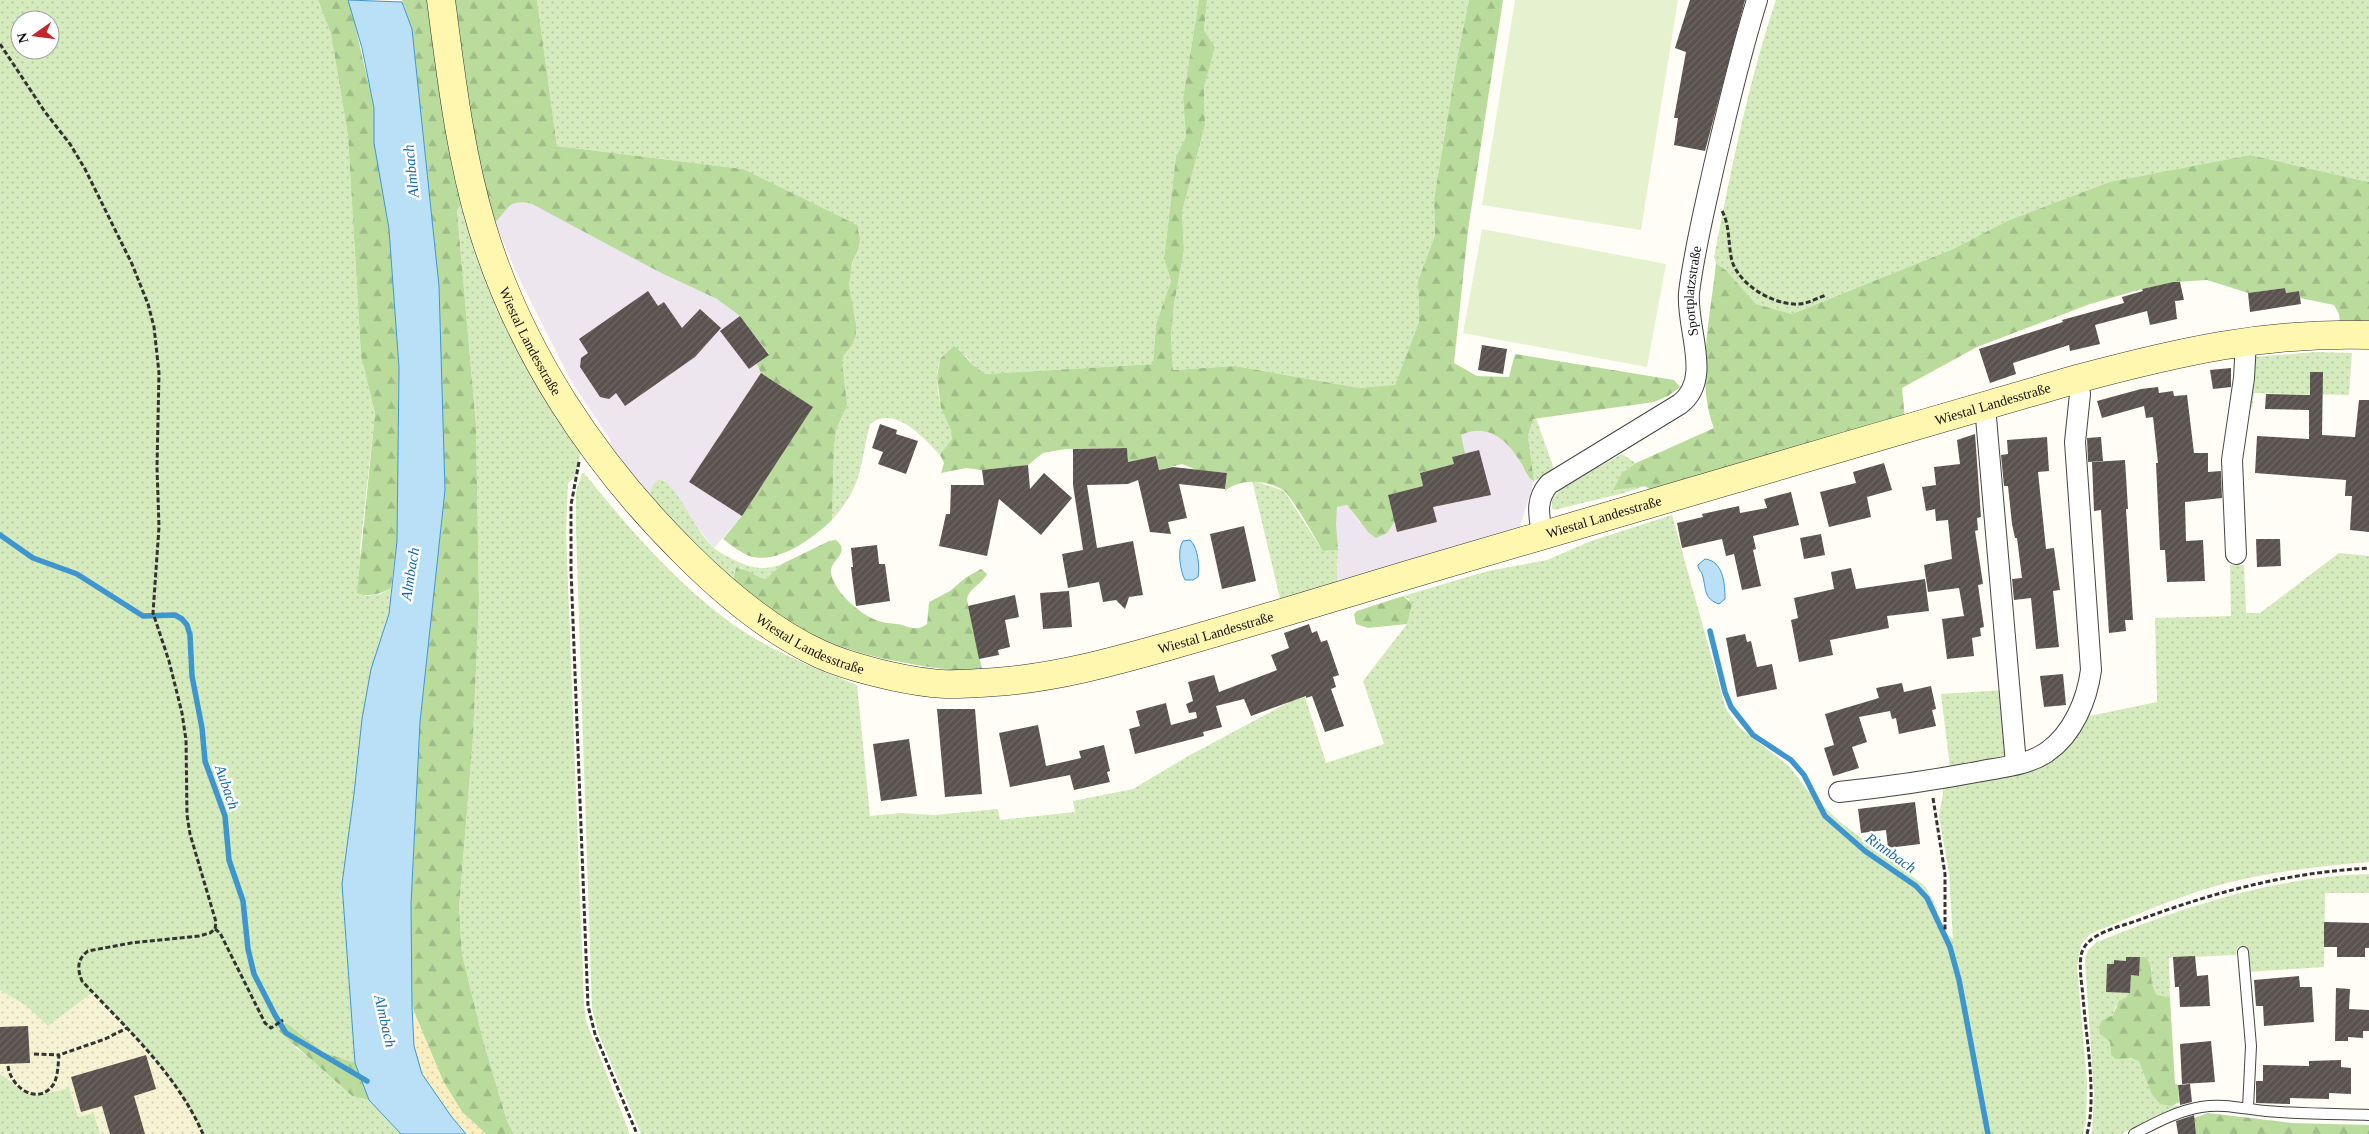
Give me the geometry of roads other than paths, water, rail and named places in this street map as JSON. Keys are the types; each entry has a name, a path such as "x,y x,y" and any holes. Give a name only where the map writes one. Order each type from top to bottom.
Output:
{"main road":[{"name":"Wiestal Landesstraße","path":"441,0 459,126 483,229 515,311 562,401 585,439 618,482 660,529 705,573 757,615 822,655 887,675 934,684 965,684 1042,677 1111,662 1216,633 1542,534 2077,379 2161,358 2246,341 2295,335 2369,335"}],"street":[{"name":"Sportplatzstraße","path":"1542,534 1538,501 1548,484 1680,404 1694,389 1697,374 1689,311 1690,293 1707,199 1740,56 1757,0"},
{"path":"2236,554 2232,460 2244,378 2246,341"},
{"path":"1839,792 1931,780 2016,764 2038,757 2056,744 2080,709 2090,677 2091,655 2075,442 2080,394 2077,379"},
{"path":"1986,406 2016,764"}],"lane":[{"path":"2243,952 2251,1046 2248,1108"},
{"path":"2134,1134 2171,1116 2202,1107 2229,1106 2267,1112 2369,1115"}],"water":[{"name":"Almbach","path":"348,0 402,2 412,29 439,286 445,490 420,722 411,905 412,1007 414,1046 422,1074 466,1134 401,1134 369,1100 355,1063 342,884 362,719 371,669 389,614 397,541 399,368 389,229 374,143 374,108 362,48"},
{"path":"1190,540 1197,552 1199,573 1198,577 1193,580 1185,580 1181,566 1180,549 1183,541"},
{"path":"1705,559 1716,564 1722,574 1725,599 1719,604 1708,596 1698,567"}],"waterway":[{"name":"Aubach","path":"0,535 33,558 77,574 143,616 175,615 187,625 190,635 192,676 202,728 205,761 225,816 229,860 243,901 248,949 254,974 286,1033 367,1081"},
{"name":"Rinnbach","path":"1710,631 1725,692 1731,707 1753,735 1791,760 1804,775 1825,816 1865,851 1916,886 1927,898 1950,947 1959,980 1988,1134"}]}
